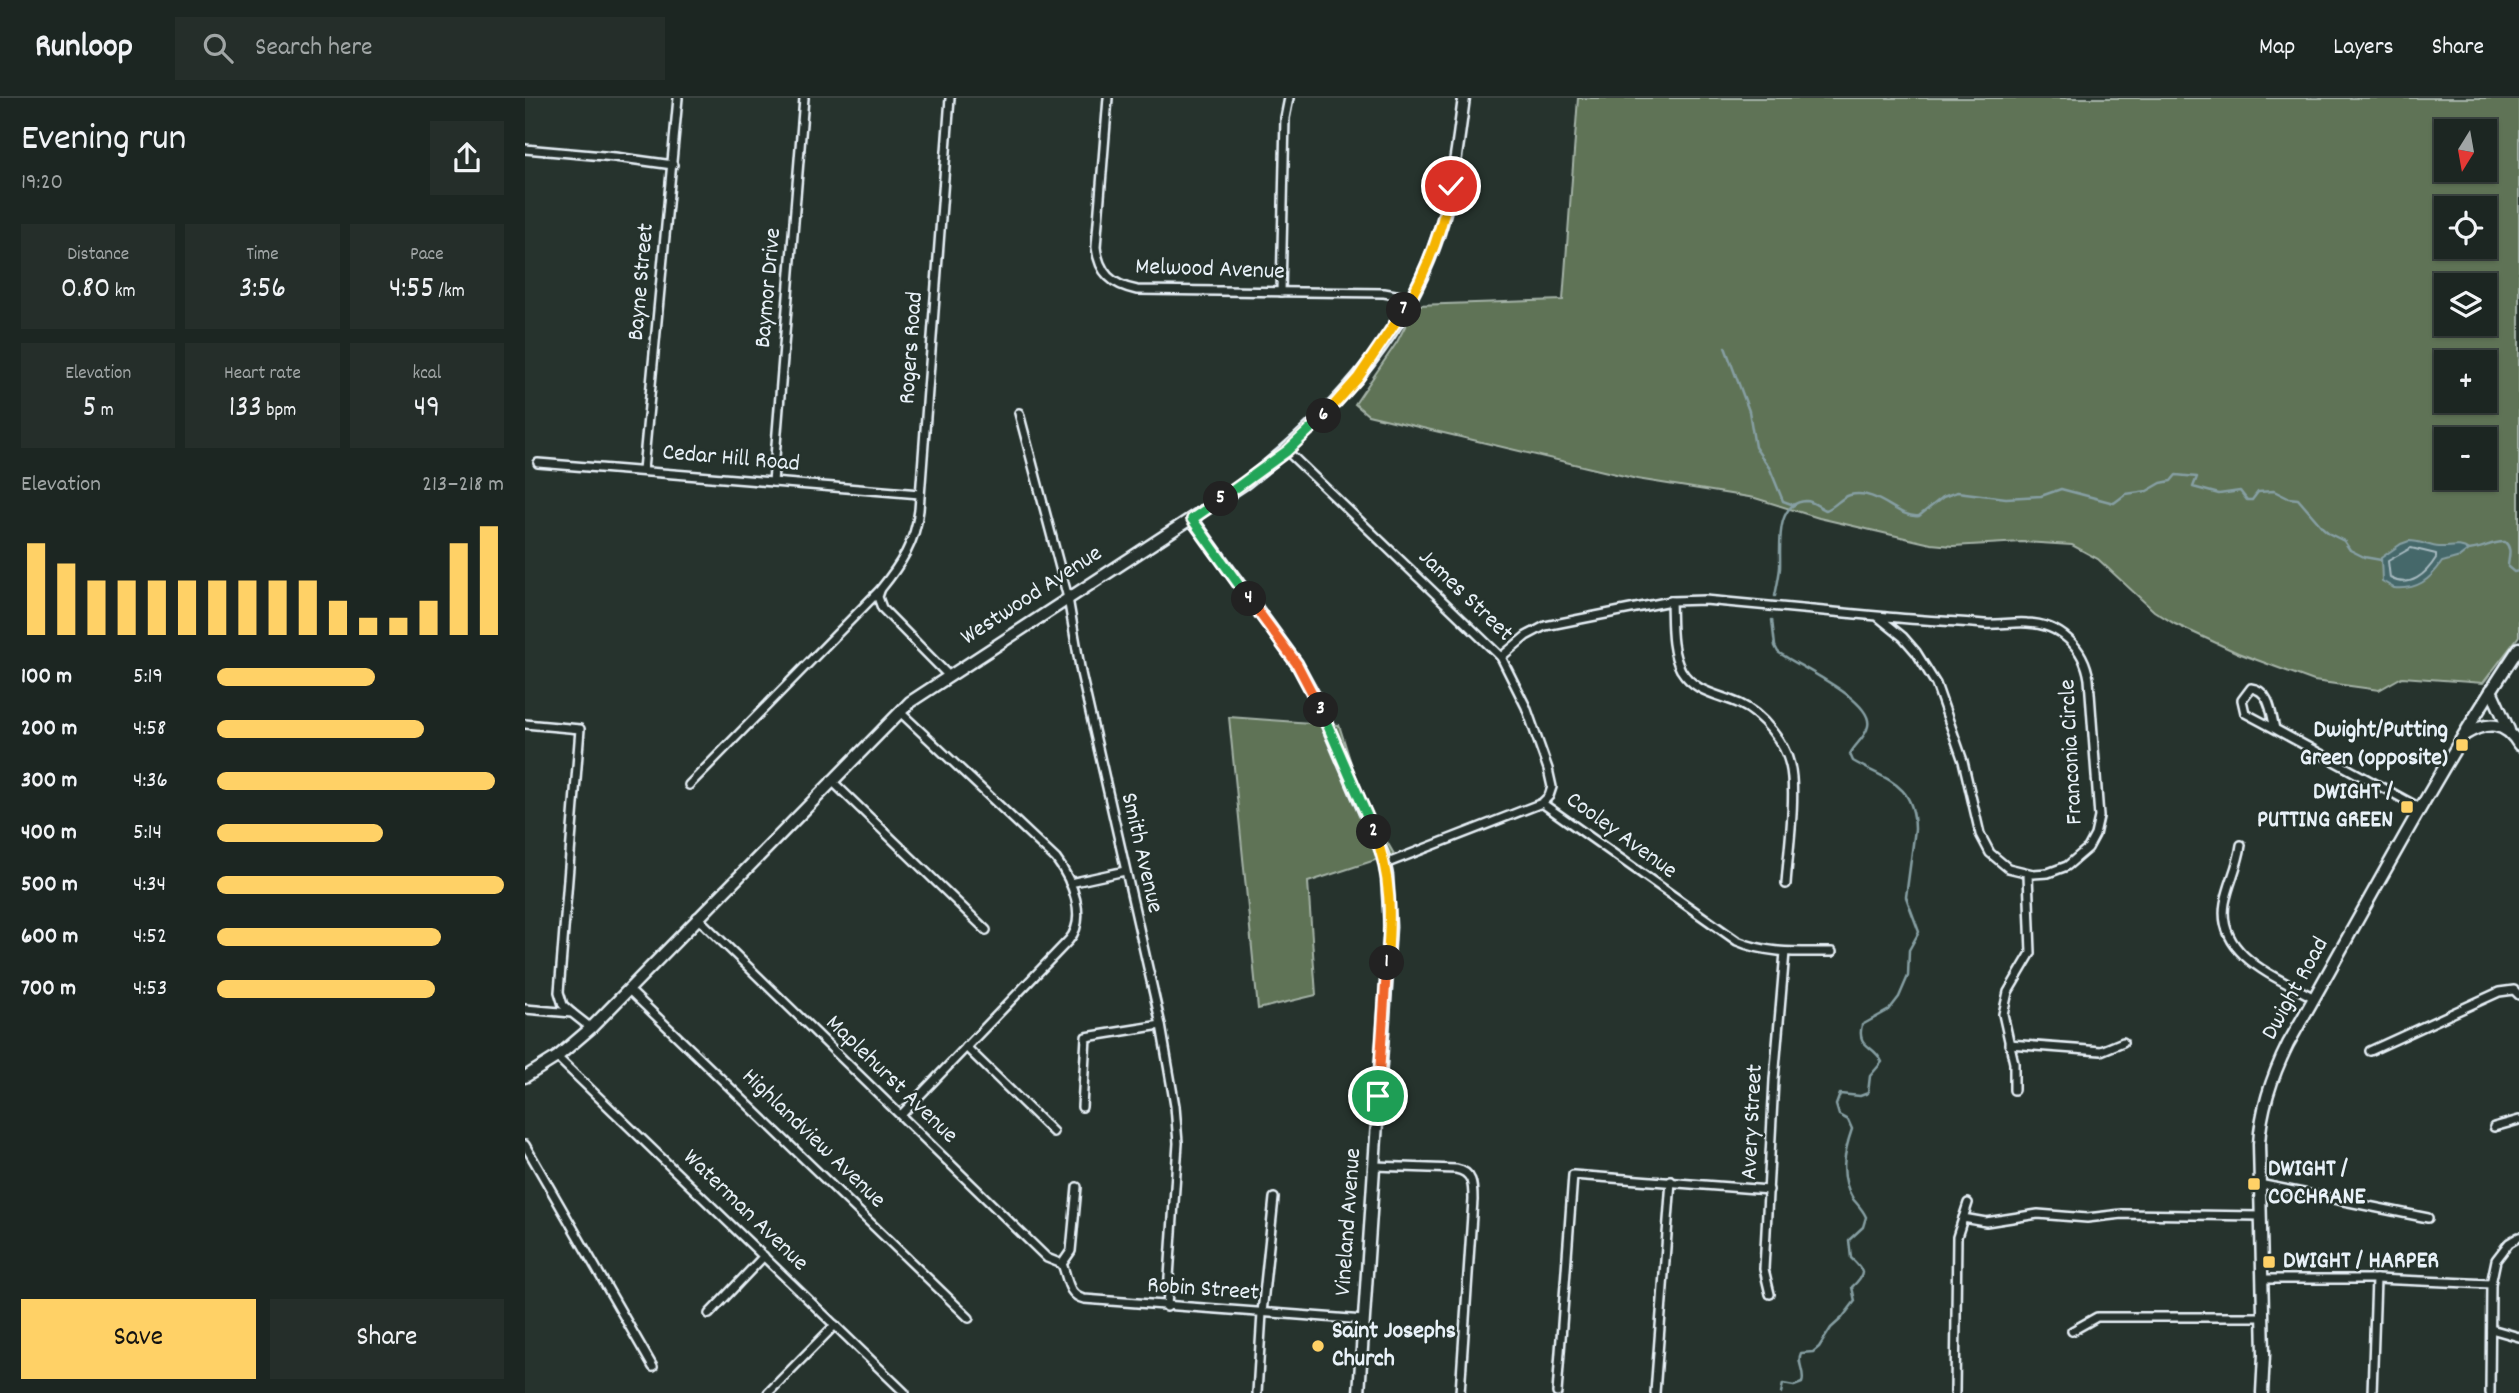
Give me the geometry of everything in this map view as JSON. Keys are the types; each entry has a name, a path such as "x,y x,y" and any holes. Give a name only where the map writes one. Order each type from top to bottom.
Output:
{"street":[{"name":"Bayne Street","path":"643,470 678,98"},
{"name":"Baymor Drive","path":"773,482 804,98"},
{"name":"Rogers Road","path":"688,785 880,590 910,548 916,528 920,494 950,98"},
{"name":"Melwood Avenue","path":"1108,98 1096,247 1100,266 1114,283 1136,290 1384,293 1412,298"},
{"path":"1281,292 1285,118 1289,98"},
{"name":"Westwood Avenue","path":"525,1077 557,1057 591,1028 900,712 948,675 1244,484 1287,451 1353,384 1412,298 1430,256 1446,209 1464,98"},
{"path":"525,149 673,165"},
{"name":"Smith Avenue","path":"1019,413 1068,598 1081,673 1161,1025 1176,1114 1178,1143 1167,1307"},
{"name":"James Street","path":"1287,451 1501,657 1526,707 1548,769 1552,787 1549,796 1542,803"},
{"name":"Cedar Hill Road","path":"538,463 920,494"},
{"name":"Vineland Avenue","path":"1192,519 1305,677 1345,764 1385,864 1390,928 1359,1393"},
{"path":"880,590 878,597 882,608 948,675"},
{"name":"Franconia Circle","path":"1501,657 1527,636 1545,626 1671,601 1705,600 1877,617 2036,624 2066,636 2082,655 2088,671 2099,817 2097,829 2088,848 2067,866 2048,873 2028,874"},
{"path":"1671,601 1674,650 1685,675 1704,691 1748,708 1785,750 1791,769 1786,884"},
{"path":"1877,617 1903,637 1936,684 1963,761 1984,842 1999,863 2028,874 2032,947 2004,1004 2004,1025 2014,1063 2014,1090"},
{"name":"Dwight Road","path":"2262,1393 2259,1135 2266,1097 2281,1058 2420,808 2519,648"},
{"path":"2275,729 2264,694 2259,689 2251,688 2242,700 2245,713 2420,808"},
{"path":"2491,690 2509,730 2519,745"},
{"path":"900,712 1061,866 1070,883 1077,915 1077,927 1073,936 901,1115"},
{"path":"525,724 580,729 559,992 563,1005 591,1028"},
{"path":"2463,735 2490,725 2509,730"},
{"path":"831,780 986,930"},
{"name":"Cooley Avenue","path":"1385,864 1542,803 1732,938 1750,946 1785,952 1832,952"},
{"path":"2241,845 2238,868 2225,905 2224,924 2230,939 2247,959 2315,998"},
{"path":"1070,883 1125,871"},
{"name":"Maplehurst Avenue","path":"697,917 1047,1258 1062,1264"},
{"name":"Avery Street","path":"1770,1294 1764,1269 1774,1080 1785,952"},
{"name":"Highlandview Avenue","path":"628,989 969,1318"},
{"path":"2370,1051 2499,992 2514,990 2519,995"},
{"path":"525,1009 572,1013"},
{"path":"1082,1107 1086,1037 1161,1025"},
{"path":"2009,1044 2101,1051 2123,1042"},
{"path":"966,1047 1053,1132"},
{"name":"Waterman Avenue","path":"557,1057 905,1393"},
{"path":"2494,1127 2519,1120"},
{"path":"525,1144 653,1367"},
{"path":"1375,1167 1462,1170 1471,1179 1473,1186 1460,1393"},
{"path":"1557,1393 1573,1175 1769,1190"},
{"path":"1655,1393 1671,1181"},
{"path":"2259,1184 2428,1218"},
{"path":"1062,1264 1071,1251 1077,1187"},
{"path":"1257,1393 1274,1198"},
{"path":"1955,1393 1957,1237 1968,1203"},
{"path":"1963,1218 1986,1222 2038,1214 2087,1218 2122,1214 2259,1216"},
{"path":"2490,1393 2491,1284 2496,1260 2509,1243 2519,1237"},
{"path":"709,1314 764,1256"},
{"name":"Robin Street","path":"1062,1264 1070,1289 1076,1297 1102,1302 1364,1320"},
{"path":"2262,1279 2376,1279 2491,1284"},
{"path":"2372,1393 2376,1279"},
{"path":"2072,1331 2097,1317 2263,1317"},
{"path":"768,1393 835,1325"},
{"path":"2491,1328 2519,1337"}],"green space":[{"path":"1578,98 2519,98 2519,636 2483,683 2402,677 2379,690 2314,681 2238,653 2175,624 2154,611 2098,559 2072,545 2022,542 1953,546 1931,544 1819,518 1755,498 1637,479 1368,415 1355,404 1397,342 1416,305 1563,300"},
{"path":"1229,717 1339,725 1363,801 1394,854 1308,882 1316,995 1258,1009"}],"water":[{"path":"2409,541 2469,550 2460,557 2442,562 2422,583 2394,588 2382,581 2381,558"}],"waterway":[{"path":"1725,347 1749,411 1755,447 1770,469 1783,501 1794,505"},
{"path":"1775,596 1780,568 1781,528 1784,518 1796,504 1809,501 1826,510 1846,496 1860,494 1879,499 1911,516 1919,516 1943,497 1957,492 2006,498 2041,496 2061,489 2114,503 2126,494 2147,491 2171,481 2176,475 2197,477 2193,487 2219,494 2240,491 2247,500 2252,500 2258,492 2274,491 2288,498 2298,499 2323,528 2344,541 2350,550 2364,557 2381,560"},
{"path":"2466,550 2505,542 2509,551 2508,567 2514,572 2519,571"},
{"path":"1772,620 1778,652 1832,684 1859,705 1867,716 1867,730 1850,754 1853,761 1896,785 1910,801 1915,829 1906,897 1919,932 1909,950 1908,976 1899,997 1889,1010 1862,1025 1861,1038 1882,1062 1870,1076 1868,1093 1860,1096 1840,1094 1836,1105 1839,1115 1848,1120 1852,1129 1845,1155 1846,1182 1853,1199 1866,1217 1863,1227 1849,1240 1851,1258 1862,1273 1852,1287 1855,1301 1831,1328 1819,1347 1813,1352 1801,1353 1802,1383 1794,1386 1783,1384 1781,1393"}],"place":[{"name":"Dwight/Putting Green (opposite)","path":"2462,745"},
{"name":"DWIGHT / PUTTING GREEN","path":"2407,807"},
{"name":"DWIGHT / COCHRANE","path":"2254,1184"},
{"name":"DWIGHT / HARPER","path":"2269,1262"},
{"name":"Saint Josephs Church","path":"1318,1346"}],"route":[{"path":"1378,1096 1390,928 1388,883 1383,855 1345,764 1300,668 1192,519 1287,451 1358,378 1412,298 1439,233 1451,186"}]}
